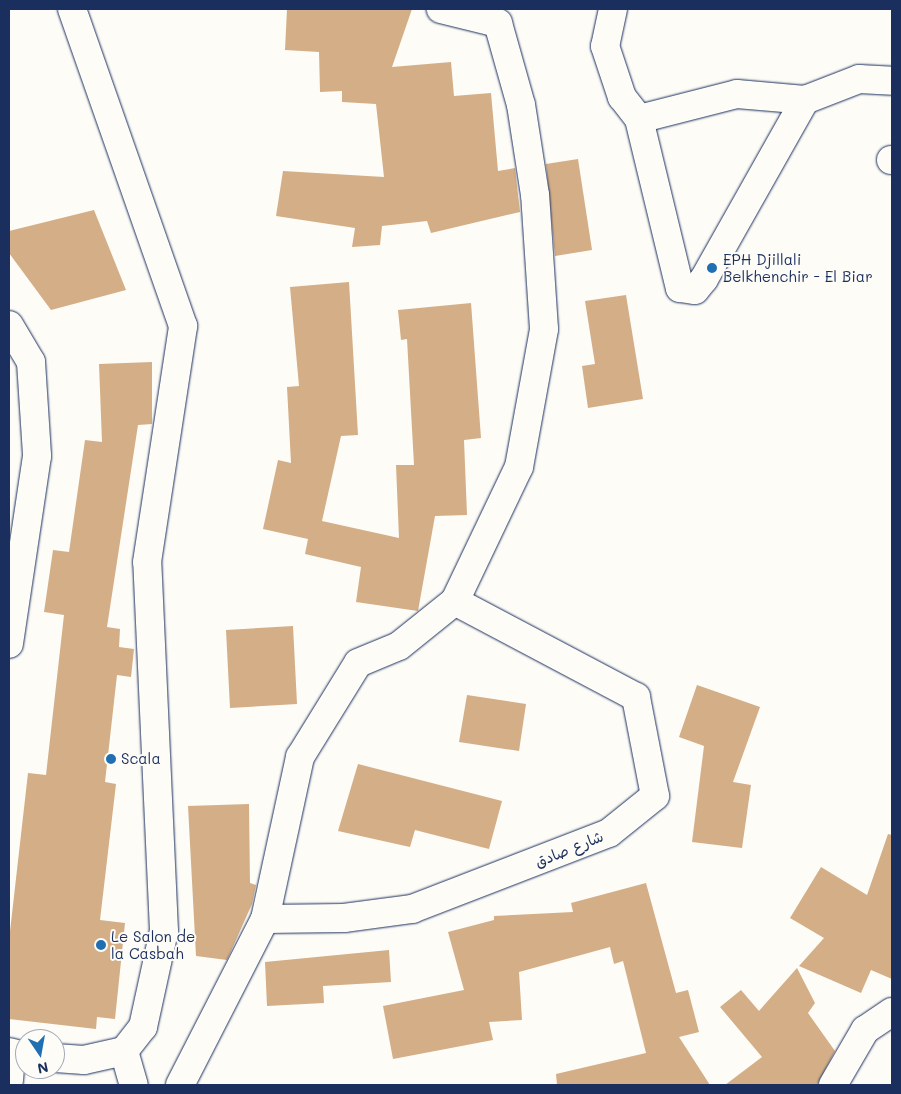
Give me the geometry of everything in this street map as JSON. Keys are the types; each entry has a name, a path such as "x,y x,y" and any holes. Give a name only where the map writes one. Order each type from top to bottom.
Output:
{"street":[{"path":"65,1059 84,1060 124,1051 143,1027 164,931 147,562 183,326 72,9"},
{"path":"180,1085 265,919 300,757 358,663 399,646 455,601 518,467 544,329 527,141 498,22 441,9"},
{"path":"613,9 604,46 622,97 639,119 680,288 695,290 805,100"},
{"path":"639,119 738,94 805,100 859,79 892,81"},
{"path":"9,325 31,362 37,456 9,644"},
{"name":"شارع صادق","path":"265,919 344,918 412,909 609,833 655,796 636,697 455,601"},
{"path":"833,1085 865,1030 892,1012"},
{"path":"124,1051 134,1085"}],"building":[{"path":"287,9 412,9 392,67 451,62 454,96 491,93 498,171 515,168 520,212 431,233 427,221 382,226 380,245 352,247 355,228 276,216 283,171 384,177 376,104 342,102 342,91 320,92 319,52 285,50"},
{"path":"578,159 592,250 555,256 546,164"},
{"path":"94,210 126,290 51,310 9,253 9,231"},
{"path":"349,282 358,435 341,436 322,521 399,538 396,465 414,465 407,339 401,340 398,310 471,303 481,438 464,440 467,515 435,516 418,611 356,602 361,567 305,554 308,539 263,529 278,460 291,463 287,387 299,386 290,287"},
{"path":"626,295 643,399 588,408 582,366 595,364 585,301"},
{"path":"152,362 152,424 138,425 107,627 120,629 119,647 134,649 131,677 117,675 105,782 116,784 100,920 125,923 115,1019 97,1017 96,1029 9,1019 9,940 28,773 46,775 64,615 44,612 53,550 69,552 85,440 102,442 99,364"},
{"path":"293,626 297,704 230,708 226,630"},
{"path":"697,685 760,707 733,782 751,785 742,848 692,842 704,746 679,737"},
{"path":"467,695 526,704 519,751 459,742"},
{"path":"358,764 502,801 489,849 415,830 410,847 338,831"},
{"path":"249,804 250,883 256,885 252,904 227,960 196,956 188,806"},
{"path":"888,834 892,835 892,979 871,970 861,993 799,966 824,938 790,918 821,867 867,895"},
{"path":"646,883 676,993 688,990 699,1032 679,1037 710,1085 557,1085 556,1074 646,1053 623,961 614,964 610,947 519,972 522,1020 489,1022 493,1040 393,1059 383,1006 464,990 448,932 494,920 494,916 573,912 571,903"},
{"path":"389,950 391,982 323,986 324,1003 267,1006 265,962"},
{"path":"797,968 815,1003 808,1013 835,1051 817,1085 725,1085 762,1057 720,1007 741,990 759,1011"}],"place":[{"name":"EPH Djillali Belkhenchir - El Biar","path":"712,268"},
{"name":"Scala","path":"111,759"},
{"name":"Le Salon de la Casbah","path":"101,945"}]}
